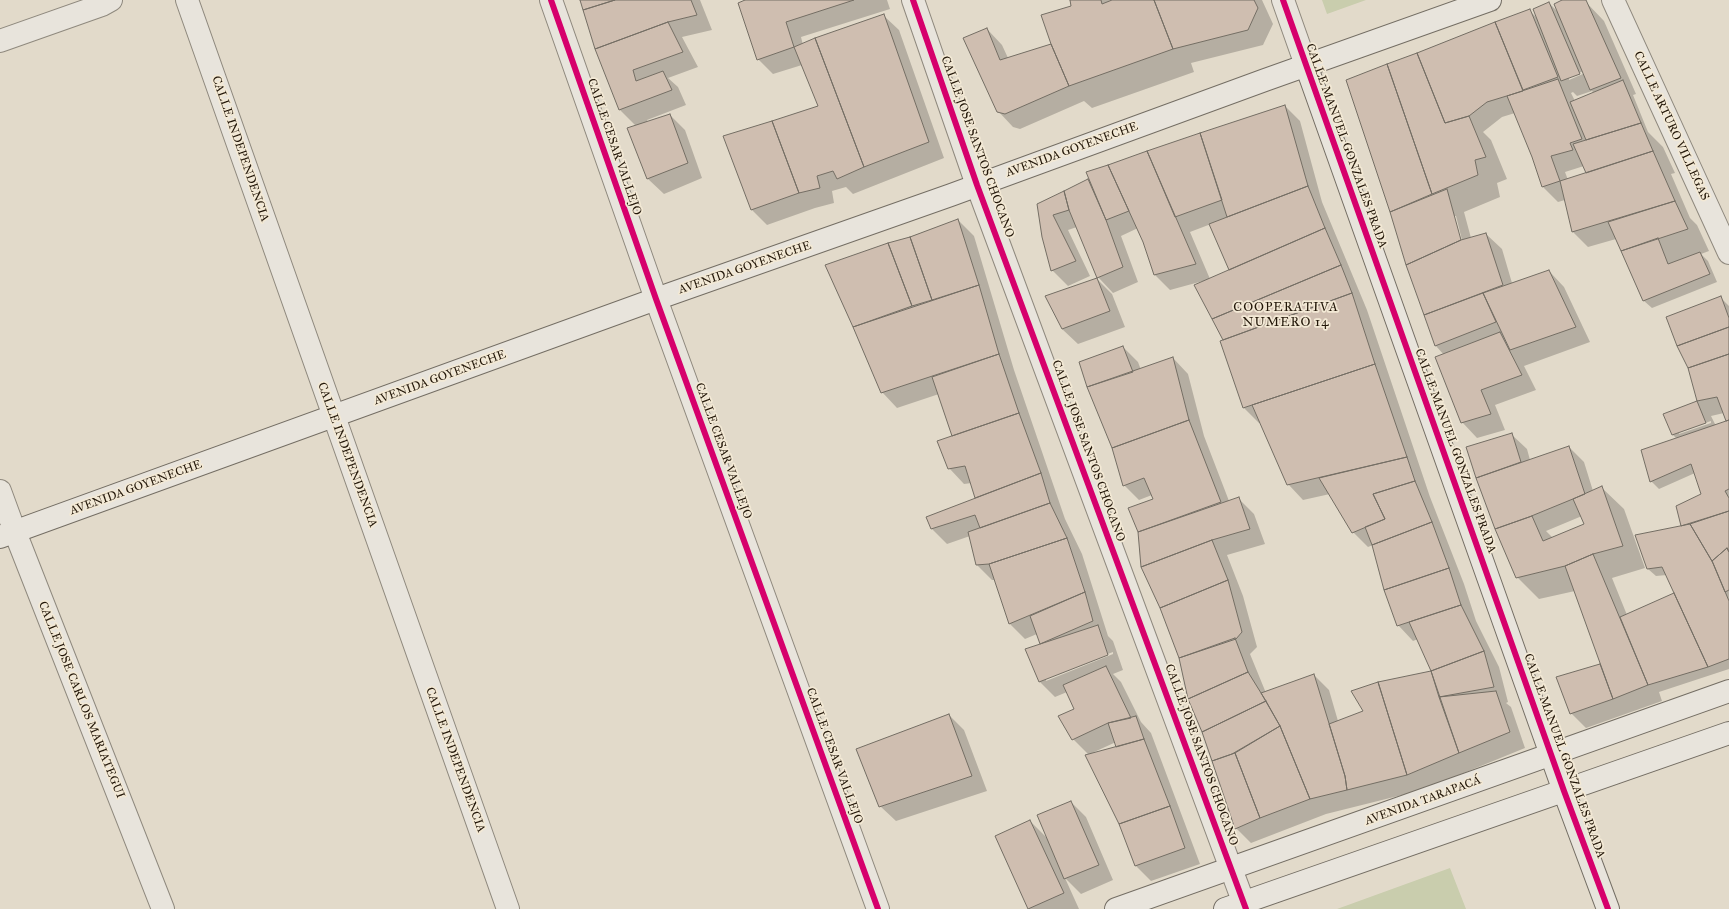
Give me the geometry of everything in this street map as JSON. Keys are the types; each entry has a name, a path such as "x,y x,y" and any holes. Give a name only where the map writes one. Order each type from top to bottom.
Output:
{"street":[{"path":"0,41 102,5 111,0"},
{"name":"CALLE INDEPENDENCIA","path":"187,0 508,909"},
{"name":"CALLE CESAR VALLEJO","path":"551,0 656,299 878,909"},
{"name":"CALLE JOSE SANTOS CHOCANO","path":"913,0 977,185 1231,869 1238,907"},
{"name":"CALLE MANUEL GONZALES PRADA","path":"1283,0 1551,755 1608,909"},
{"name":"AVENIDA GOYENECHE","path":"7,535 656,299 1490,0"},
{"name":"CALLE ARTURO VILLEGAS","path":"1613,0 1729,253"},
{"name":"CALLE JOSE CARLOS MARIATEGUI","path":"0,490 7,535 163,909"},
{"name":"AVENIDA TARAPACÁ","path":"1116,909 1729,691"},
{"path":"1238,907 1729,733"}],"green space":[{"path":"1322,0 1366,0 1327,14"},
{"path":"1450,868 1466,909 1337,909"}],"building":[{"path":"580,0 615,0 583,10"},
{"path":"615,0 691,0 697,15 668,22 595,49 583,10"},
{"path":"745,0 854,0 786,22 794,47 757,60 738,3"},
{"path":"1070,0 1101,0 1102,4 1112,0 1154,0 1173,49 1069,86 1051,44 1041,15 1071,6"},
{"path":"1154,0 1254,0 1258,8 1248,30 1173,49"},
{"path":"1562,0 1586,0 1621,78 1590,90 1554,4"},
{"path":"1549,2 1580,74 1561,81 1533,9"},
{"path":"1530,9 1558,77 1523,90 1495,22"},
{"path":"884,14 929,142 864,167 815,38"},
{"path":"668,22 683,52 633,70 636,81 663,71 672,90 619,110 595,49"},
{"path":"1495,22 1523,91 1487,102 1469,116 1445,123 1417,53"},
{"path":"987,28 1000,60 1051,44 1069,86 1005,114 997,112 963,38"},
{"path":"815,38 864,167 837,179 833,171 817,176 820,188 799,193 772,121 818,106 794,47"},
{"path":"1417,53 1445,123 1469,116 1486,157 1475,160 1478,175 1432,194 1387,64"},
{"path":"1387,64 1432,194 1390,212 1346,80"},
{"path":"1558,79 1582,139 1570,143 1573,150 1551,156 1560,181 1542,187 1532,157 1507,96"},
{"path":"1623,80 1641,123 1586,140 1570,102"},
{"path":"1285,105 1308,186 1227,217 1200,133"},
{"path":"670,114 688,163 647,179 627,128"},
{"path":"772,121 799,193 751,210 723,136"},
{"path":"1641,123 1653,151 1586,173 1573,144"},
{"path":"1200,133 1222,200 1175,217 1147,151"},
{"path":"1147,151 1196,264 1154,275 1143,242 1108,165"},
{"path":"1653,151 1675,201 1572,232 1560,181"},
{"path":"1108,165 1129,211 1106,220 1086,172"},
{"path":"1088,179 1106,220 1123,267 1097,278 1069,210 1064,191"},
{"path":"1308,186 1325,228 1229,270 1209,224"},
{"path":"1447,189 1461,240 1406,265 1390,212"},
{"path":"1064,191 1069,210 1053,215 1076,261 1051,271 1042,237 1037,204"},
{"path":"1675,201 1688,229 1621,251 1608,222"},
{"path":"958,219 979,285 932,300 910,237"},
{"path":"1325,228 1341,265 1212,319 1194,285"},
{"path":"1486,233 1503,285 1424,315 1406,265 1461,240"},
{"path":"910,237 932,300 912,306 888,243"},
{"path":"1658,238 1668,264 1700,252 1710,274 1643,301 1621,251"},
{"path":"888,243 912,306 853,327 825,265"},
{"path":"1341,265 1352,293 1223,340 1212,319"},
{"path":"1549,270 1576,327 1510,350 1483,293"},
{"path":"1097,278 1110,311 1062,329 1045,296"},
{"path":"979,285 999,354 881,393 853,327"},
{"path":"1352,293 1375,364 1243,408 1220,341"},
{"path":"1483,293 1496,322 1435,346 1424,315"},
{"path":"1721,296 1729,318 1729,327 1677,346 1666,317"},
{"path":"1729,327 1729,354 1688,368 1677,346"},
{"path":"1500,332 1522,375 1481,390 1491,414 1461,423 1435,357"},
{"path":"1123,346 1133,372 1087,387 1079,362"},
{"path":"999,354 1019,413 952,436 932,377"},
{"path":"1729,354 1729,420 1726,421 1717,397 1697,401 1688,368"},
{"path":"1173,357 1189,420 1112,448 1087,387"},
{"path":"1375,364 1407,457 1287,485 1252,405"},
{"path":"1697,401 1706,423 1672,435 1663,414"},
{"path":"1019,413 1041,473 975,498 965,466 948,469 937,441"},
{"path":"1189,420 1221,502 1138,532 1128,508 1153,499 1144,478 1123,486 1112,448"},
{"path":"1729,420 1729,489 1725,491 1729,498 1729,511 1681,526 1676,506 1701,494 1691,464 1650,482 1641,450"},
{"path":"1512,433 1521,462 1476,478 1466,447"},
{"path":"1569,446 1585,494 1495,529 1476,478"},
{"path":"1407,457 1415,481 1373,494 1385,519 1352,533 1319,478"},
{"path":"1041,473 1050,503 980,528 975,515 931,529 926,517"},
{"path":"1415,481 1432,522 1372,545 1365,527 1385,519 1373,494"},
{"path":"1602,486 1623,546 1593,554 1565,566 1516,578 1495,529 1532,516 1543,541 1584,524 1573,499"},
{"path":"1239,497 1250,529 1212,540 1141,567 1138,532"},
{"path":"1050,503 1067,538 989,564 976,565 968,532"},
{"path":"1729,511 1729,552 1727,548 1712,561 1690,524"},
{"path":"1432,522 1449,568 1384,590 1372,545"},
{"path":"1690,524 1713,563 1729,601 1729,659 1708,667 1662,567 1647,569 1635,535"},
{"path":"1067,538 1085,592 1009,624 989,564"},
{"path":"1212,540 1228,580 1160,608 1141,567"},
{"path":"1727,548 1729,552 1729,590 1725,592 1712,561"},
{"path":"1593,554 1648,685 1613,699 1565,566"},
{"path":"1449,568 1461,605 1397,626 1384,590"},
{"path":"1228,580 1242,632 1236,639 1179,658 1160,608"},
{"path":"1085,592 1093,621 1040,644 1030,616"},
{"path":"1674,593 1708,667 1648,685 1620,617"},
{"path":"1461,605 1484,651 1431,671 1409,622"},
{"path":"1098,625 1108,655 1039,682 1025,649"},
{"path":"1235,638 1248,672 1188,699 1179,658"},
{"path":"1484,651 1494,687 1439,697 1431,671"},
{"path":"1600,664 1613,699 1570,714 1556,677"},
{"path":"1106,666 1131,718 1108,723 1072,740 1058,716 1074,709 1063,685"},
{"path":"1431,671 1459,753 1407,775 1378,682"},
{"path":"1248,672 1266,701 1202,732 1188,699"},
{"path":"1314,674 1345,776 1347,790 1310,799 1280,726 1261,693"},
{"path":"1378,682 1407,775 1347,790 1345,776 1329,724 1363,711 1351,691"},
{"path":"1496,691 1510,732 1459,753 1439,697"},
{"path":"1266,701 1280,726 1232,754 1212,761 1202,732"},
{"path":"949,714 972,776 879,807 856,749"},
{"path":"1136,716 1144,739 1116,747 1108,723"},
{"path":"1280,726 1310,799 1260,818 1235,753"},
{"path":"1144,739 1170,806 1119,824 1085,755"},
{"path":"1235,753 1260,818 1235,829 1212,761"},
{"path":"1071,801 1099,865 1064,879 1037,815"},
{"path":"1170,806 1185,848 1135,866 1119,824"},
{"path":"1030,820 1064,893 1028,909 995,836"}],"cycle path":[{"path":"551,0 656,299 878,909"},
{"path":"913,0 977,185 1246,909"},
{"path":"1283,0 1564,791 1608,909"}],"district":[{"name":"COOPERATIVA NUMERO 14","path":"1286,316"}]}
